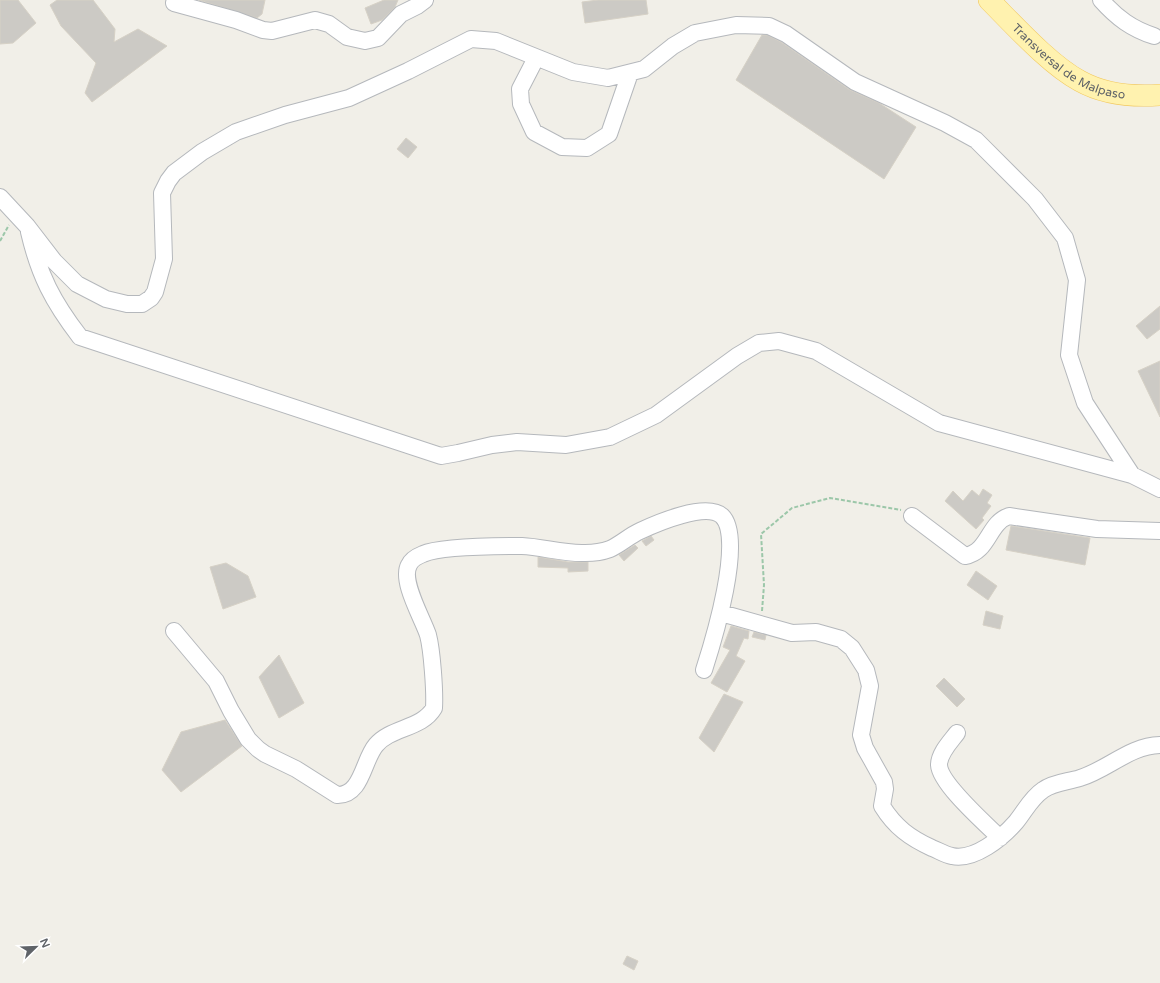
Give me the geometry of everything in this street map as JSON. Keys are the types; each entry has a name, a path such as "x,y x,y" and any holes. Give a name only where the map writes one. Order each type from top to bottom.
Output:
{"main road":[{"name":"Transversal de Malpaso","path":"989,0 1052,60 1079,81 1097,89 1125,96 1160,95"}],"street":[{"path":"174,3 236,20 263,30 272,31 315,20 329,24 347,37 365,41 378,38 401,14 426,0"},
{"path":"1101,0 1114,15 1137,30 1154,36"},
{"path":"0,197 27,226 54,261 77,284 106,298 126,304 142,304 151,298 155,292 164,259 162,193 168,181 174,173 202,152 236,132 285,115 349,98 408,71 471,39 496,41 573,72 608,78 644,69 674,46 695,33 736,25 769,26 786,34 855,82 944,122 976,140 1035,199 1065,238 1077,280 1069,356 1085,403 1132,475"},
{"path":"536,58 520,89 521,104 534,132 562,147 587,148 610,134 630,73"},
{"path":"27,226 36,264 60,311 80,337 441,456 504,443 517,442 566,445 610,437 656,415 737,356 759,343 779,341 816,351 939,423 1132,475 1160,489"},
{"path":"174,631 216,680 231,711 248,739 258,749 296,769 336,795 343,795 353,788 372,749 379,741 421,720 434,708 428,636 414,602 407,572 410,563 425,553 457,548 522,546 583,553 597,553 609,549 638,532 664,521 693,512 708,511 721,515 728,526 731,541 721,613 704,670"},
{"path":"912,516 965,556 973,555 980,550 1002,518 1009,516 1097,529 1160,531"},
{"path":"721,613 792,633 816,632 841,639 852,648 860,657 866,670 870,686 861,735 865,748 884,782 885,789 882,806 897,827 915,840 952,856 968,856 1000,838 1016,822 1033,797 1044,789 1061,782 1078,779 1095,773 1139,748 1160,745"},
{"path":"958,733 943,751 939,764 942,773 954,792 1000,838"}],"path":[{"path":"0,241 15,213"},
{"path":"762,625 764,567 761,534 792,508 830,498 889,506 902,510 912,516"}],"building":[{"path":"0,0 18,0 36,23 13,43 0,44"},
{"path":"57,0 93,0 115,29 114,42 138,29 167,46 92,102 85,93 96,63 61,26 50,5"},
{"path":"199,0 265,0 262,14 257,18"},
{"path":"384,0 398,0 395,7 382,20 371,24 365,8"},
{"path":"598,0 646,0 648,14 585,23 582,2"},
{"path":"762,35 767,35 781,42 850,90 879,103 916,127 884,179 736,80"},
{"path":"406,138 417,147 408,158 397,149"},
{"path":"1160,306 1160,329 1147,339 1136,326"},
{"path":"1160,361 1160,417 1138,371"},
{"path":"983,489 992,495 987,503 991,506 982,518 984,520 976,529 945,501 953,491 963,501 972,490 979,496"},
{"path":"1011,526 1090,538 1085,565 1006,550"},
{"path":"651,536 654,540 646,546 642,541"},
{"path":"635,545 638,548 624,561 619,555"},
{"path":"538,557 568,562 588,562 588,571 568,572 568,568 538,567"},
{"path":"226,563 248,576 256,597 223,609 210,567"},
{"path":"976,571 997,586 988,600 967,585"},
{"path":"986,611 1003,616 1000,629 983,625"},
{"path":"731,626 749,631 748,639 744,638 736,656 745,661 727,692 711,683 730,650 723,647"},
{"path":"754,632 766,635 765,640 752,637"},
{"path":"279,655 304,703 279,718 259,677"},
{"path":"944,678 965,699 957,707 936,686"},
{"path":"724,694 743,702 714,752 699,738"},
{"path":"225,720 242,746 181,792 162,770 181,732"},
{"path":"627,956 638,961 634,970 623,964"}]}
